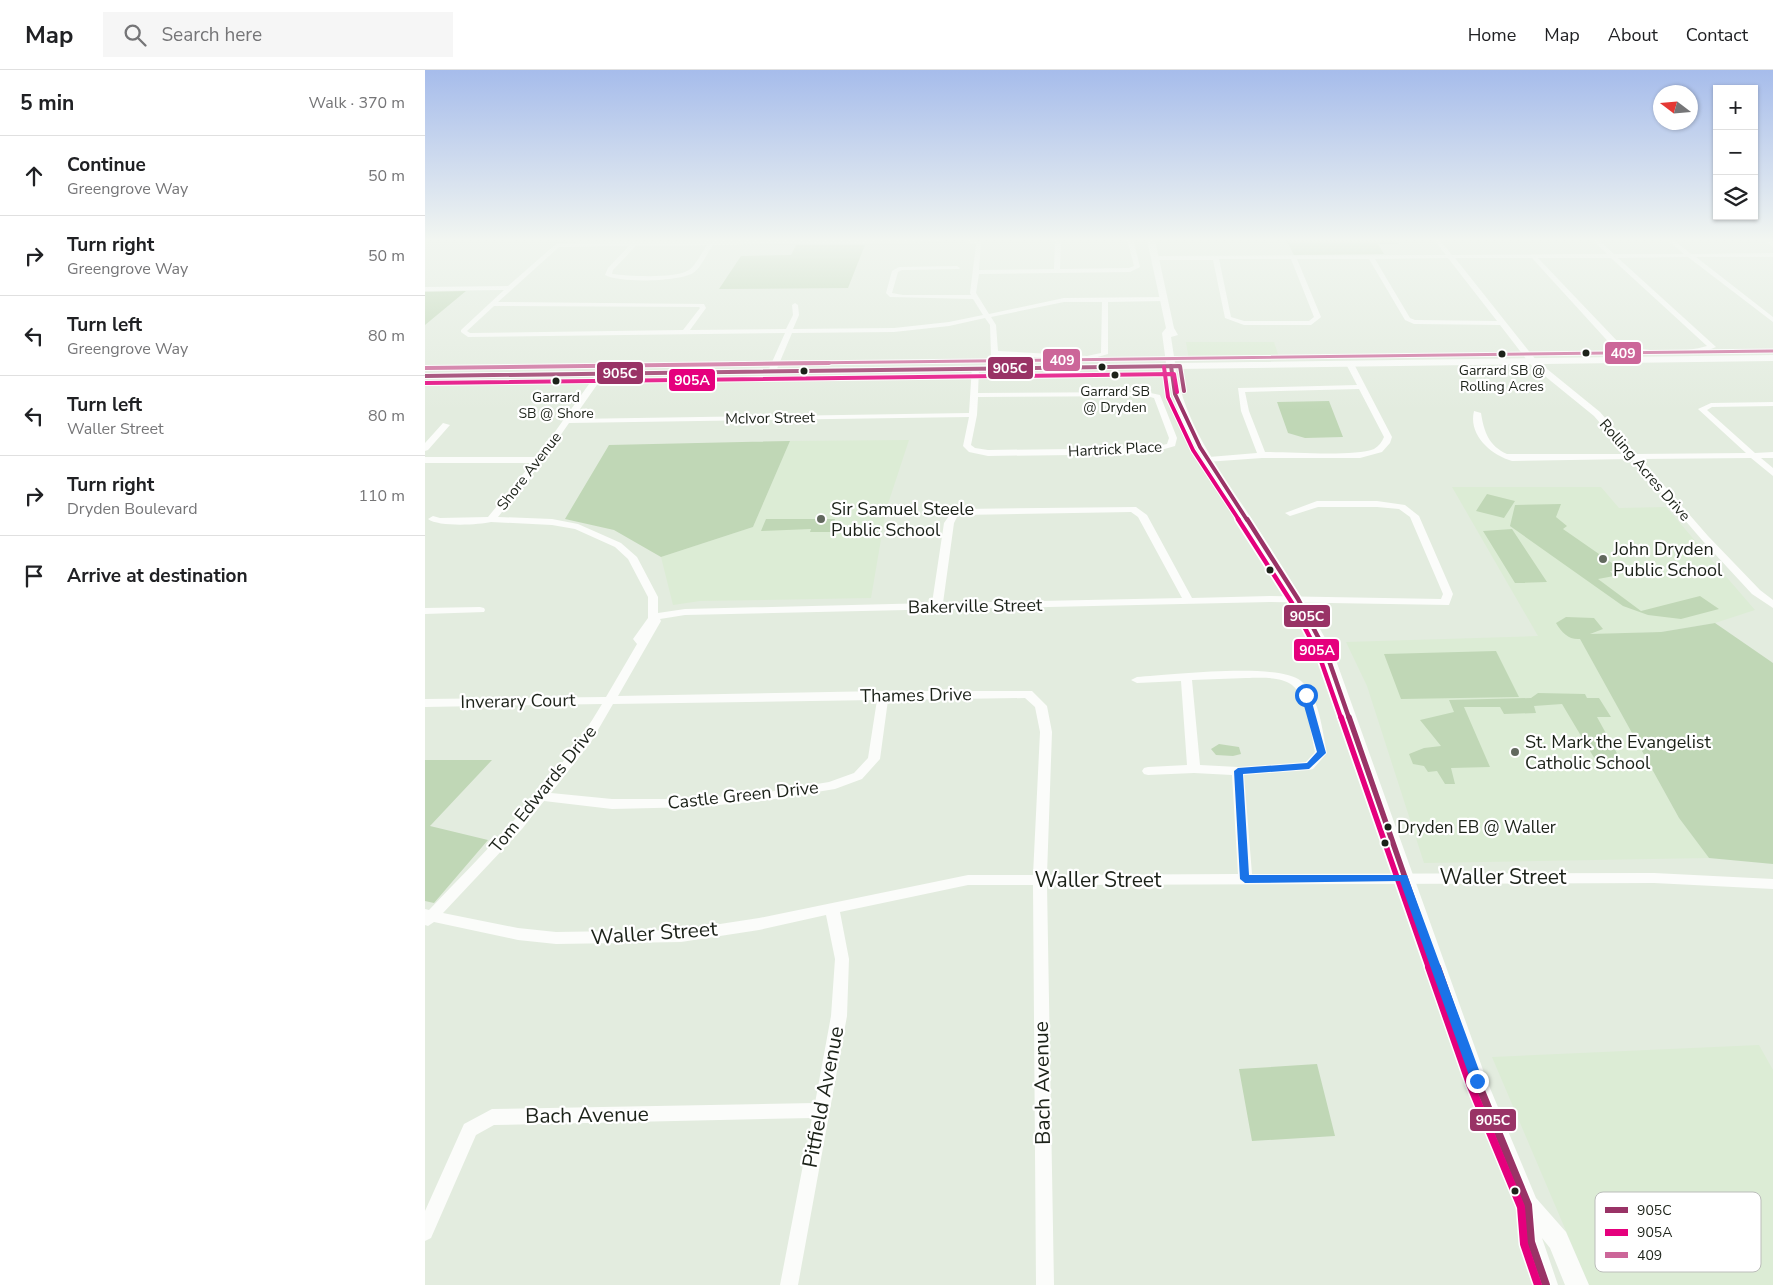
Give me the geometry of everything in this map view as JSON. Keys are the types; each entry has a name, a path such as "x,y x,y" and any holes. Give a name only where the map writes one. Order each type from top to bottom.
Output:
{"street":[{"path":"501,297 463,331 464,333 564,335 911,329 1064,300 1164,299 1169,328 1166,332 1176,366 1175,394 1181,402 1200,447 1298,599 1327,652 1369,770 1404,877 1477,1081 1528,1205 1557,1240 1577,1285"},
{"path":"900,297 924,297"},
{"path":"974,297 993,325 994,352 1094,357 1105,353 1105,300"},
{"path":"1224,297 1228,318 1245,323 1311,323 1318,317 1310,297"},
{"path":"1394,297 1407,319 1414,322 1503,323"},
{"name":"Rolling Acres Drive","path":"1482,297 1533,362 1597,414 1705,538 1773,605"},
{"path":"1571,297 1617,346 1630,351 1704,350 1711,347 1656,297"},
{"path":"1743,297 1773,320"},
{"path":"493,304 702,305 703,308 685,333"},
{"path":"772,370 796,315 795,305"},
{"path":"425,376 602,372 1773,358"},
{"path":"1209,460 1262,455 1360,455 1379,450 1386,444 1388,437 1350,364"},
{"name":"Hartrick Place","path":"974,395 1146,394 1157,397 1173,438 1171,446 1161,450 988,453 972,450 967,446 973,415 975,368"},
{"name":"Shore Avenue","path":"491,519 539,460 602,372"},
{"path":"1262,455 1245,411 1241,390 1360,386"},
{"path":"1773,404 1703,407 1702,409 1773,472"},
{"path":"1477,413 1478,426 1489,446 1499,456 1512,458 1773,455"},
{"name":"McIvor Street","path":"567,421 973,415"},
{"path":"425,448 446,425"},
{"path":"425,460 539,460"},
{"name":"Bakerville Street","path":"653,618 685,612 1189,601 1298,599 1431,601 1445,603 1448,594 1413,516 1402,507 1377,504 1317,504 1290,513"},
{"path":"937,607 949,523 954,515 961,512 1133,509 1142,514 1189,601"},
{"name":"Tom Edwards Drive","path":"427,918 517,826 587,739 656,621 653,618 653,597 632,557 618,545 578,528 558,523 491,519 475,521 429,519"},
{"path":"425,610 479,610"},
{"path":"1137,680 1271,674 1295,681 1306,695 1321,753 1309,766 1238,771 1194,769 1148,771"},
{"path":"1185,678 1194,769"},
{"name":"Thames Drive","path":"611,699 1028,694 1041,706 1046,732 1040,881"},
{"name":"Castle Green Drive","path":"540,796 612,804 696,803 762,797 831,786 858,776 874,760 883,695"},
{"name":"Inverary Court","path":"425,703 611,699"},
{"path":"1238,771 1245,879"},
{"name":"Waller Street","path":"427,918 518,934 556,938 681,936 832,909 968,880 1404,877 1654,878 1772,885"},
{"name":"Bach Avenue","path":"1040,881 1045,1285"},
{"name":"Pitfield Avenue","path":"789,1285 839,1006 842,959 832,909"},
{"name":"Bach Avenue","path":"425,1232 471,1130 492,1117 820,1110"},
{"path":"1528,1205 1531,1242 1546,1285"}],"shaded area":[{"path":"425,297 459,297 425,325"},
{"path":"1186,342 1274,342 1280,360 1189,360"},
{"path":"1329,401 1343,437 1305,438 1288,433 1277,402"},
{"name":"Sir Samuel Steele Public School","path":"909,440 886,510 871,598 700,601 673,605 661,557 753,527 790,441"},
{"path":"790,441 753,527 661,557 614,530 565,519 609,445"},
{"name":"St. Mark the Evangelist Catholic School","path":"1452,487 1601,487 1619,508 1666,507 1755,610 1715,623 1661,632 1578,635 1679,818 1709,858 1424,863 1367,686 1346,642 1538,636"},
{"path":"1487,494 1515,501 1504,518 1476,511"},
{"path":"1561,504 1556,517 1567,526 1563,529 1622,570 1610,571 1614,576 1598,579 1641,611 1700,596 1719,609 1681,619 1648,615 1623,606 1510,526 1515,505"},
{"path":"766,519 835,519 831,532 810,532 811,529 761,531"},
{"path":"1512,529 1547,582 1515,583 1483,531"},
{"path":"1566,617 1594,618 1603,629 1590,634 1661,632 1715,623 1773,663 1773,864 1709,858 1679,818 1580,639 1566,635 1556,623"},
{"path":"1496,651 1519,697 1401,699 1384,654"},
{"path":"1538,693 1585,694 1587,698 1599,698 1611,717 1597,717 1624,766 1599,766 1562,704 1534,706 1536,713 1504,714 1500,707 1464,707 1490,767 1451,768 1455,784 1445,784 1437,771 1428,772 1424,766 1413,764 1409,754 1424,748 1441,746 1420,720 1454,712 1449,700 1531,698"},
{"path":"1219,744 1239,747 1241,754 1233,756 1216,755 1211,749"},
{"path":"425,760 492,760 430,826 488,840 434,903 425,901"},
{"path":"1759,1045 1773,1070 1773,1285 1589,1285 1492,1057"},
{"path":"1317,1064 1335,1136 1252,1141 1239,1069"}],"transit line":[{"name":"409","path":"425,368 1773,351"},
{"name":"905C","path":"1171,366 1175,394 1200,447 1298,599 1326,652 1477,1081 1528,1205 1531,1242 1546,1285"},
{"name":"905C","path":"425,376 1180,366 1184,391"},
{"name":"905A","path":"1164,367 1168,397 1193,450 1292,603 1319,655 1470,1084 1521,1207 1524,1244 1538,1285"},
{"name":"905A","path":"425,383 1174,374 1177,392"}],"place":[{"name":"Garrard SB @ Rolling Acres","path":"1502,354"},
{"name":"Garrard SB @ Dryden","path":"1115,375"},
{"name":"Garrard SB @ Shore","path":"556,381"},
{"name":"Sir Samuel Steele Public School","path":"821,519"},
{"name":"John Dryden Public School","path":"1603,559"},
{"name":"St. Mark the Evangelist Catholic School","path":"1515,752"},
{"name":"Dryden EB @ Waller","path":"1388,827"}],"route":[{"path":"1306,695 1321,753 1309,766 1238,771 1245,879 1404,877 1477,1081"}]}
